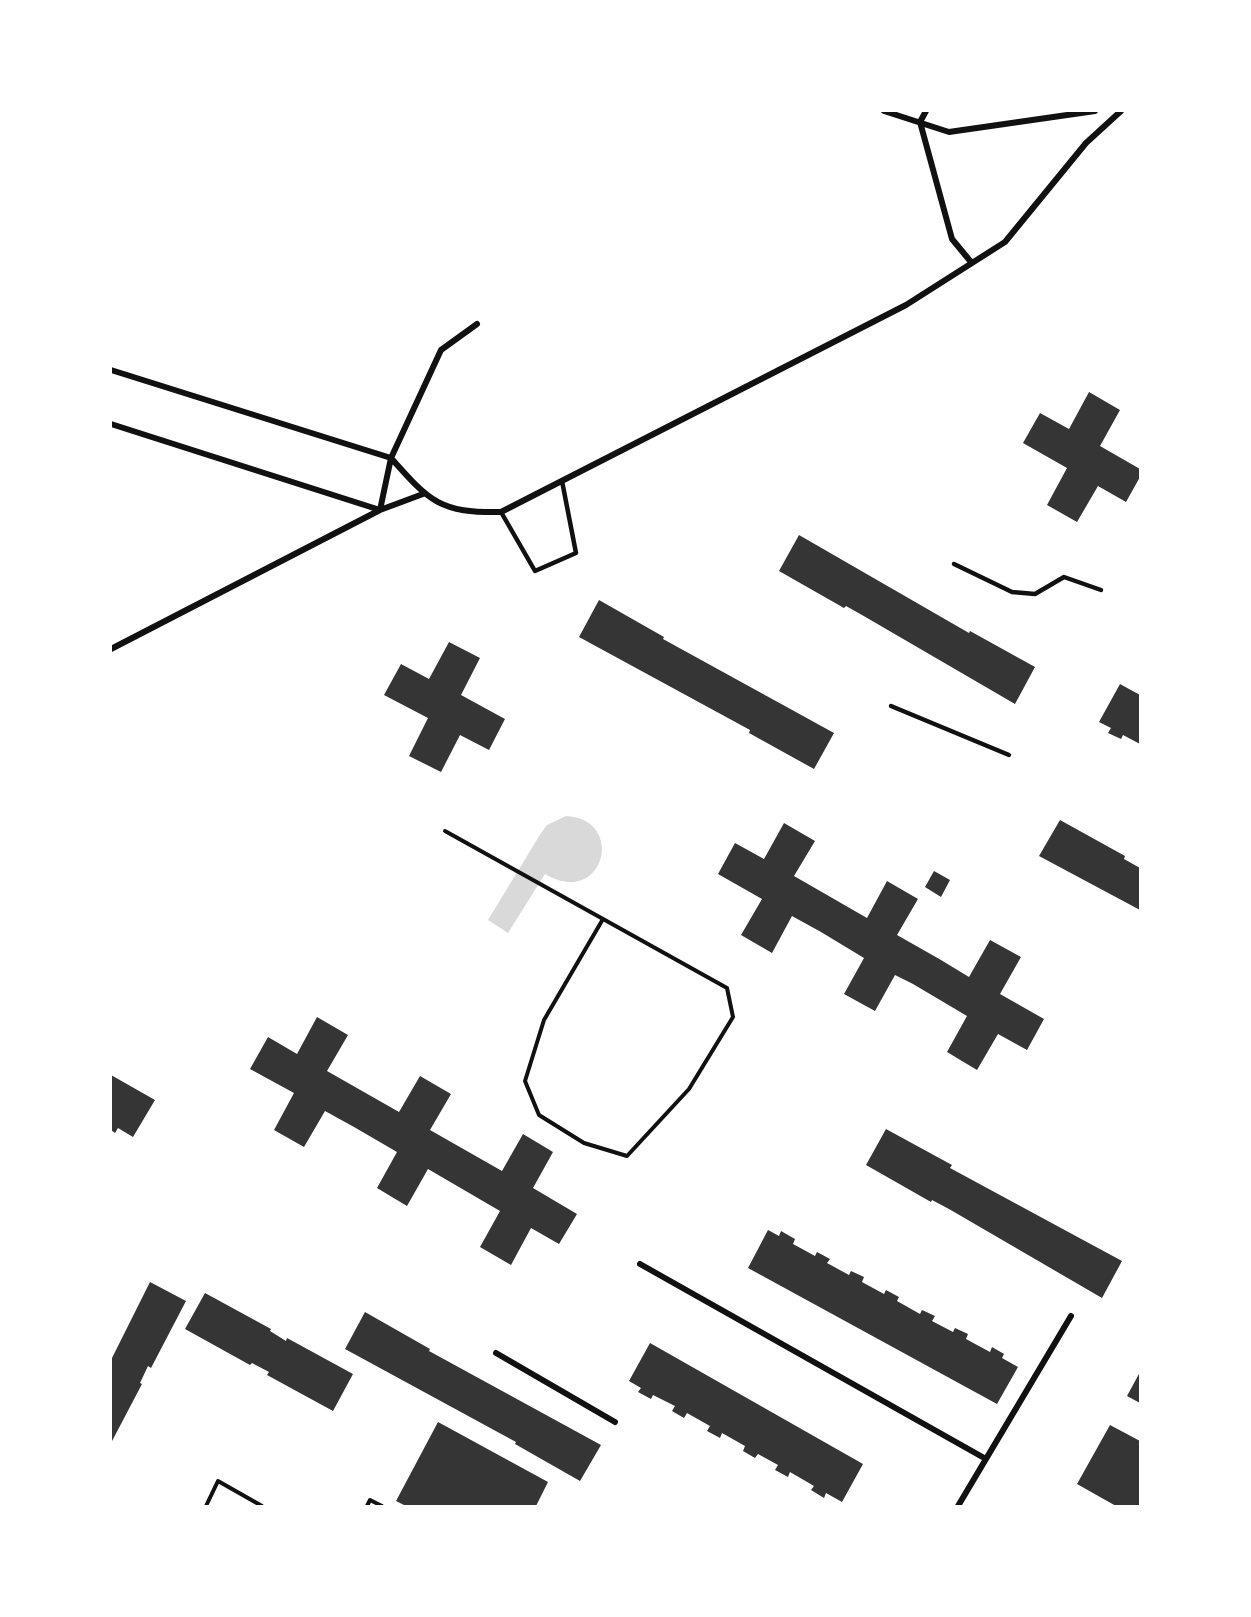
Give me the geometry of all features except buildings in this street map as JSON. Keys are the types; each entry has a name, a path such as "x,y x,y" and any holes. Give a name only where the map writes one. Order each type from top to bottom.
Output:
{"street":[{"path":"884,111 949,132 1095,111"},
{"path":"926,111 920,122 952,239 971,262"},
{"path":"111,370 391,458 423,494 454,510 501,512 906,305 1005,242 1086,143 1121,111"},
{"path":"380,510 391,458 441,350 477,324"},
{"path":"111,424 380,510"},
{"path":"111,649 380,510 423,494"},
{"path":"640,1264 986,1460"},
{"path":"958,1506 1071,1316"},
{"path":"496,1353 615,1422"}],"lane":[{"path":"501,512 535,571 576,553 562,481"},
{"path":"954,564 1012,592 1035,594 1064,577 1101,591"},
{"path":"891,706 1010,755"}],"path":[{"path":"445,831 727,988 733,1017 689,1089 627,1156 584,1143 539,1115 525,1081 544,1020 603,919"},
{"path":"206,1506 218,1482 262,1506"},
{"path":"367,1506 370,1500 382,1506"}],"shaded area":[{"path":"566,816 585,821 597,831 602,845 600,859 594,872 582,880 565,882 545,874 508,933 488,920 547,825"}]}
